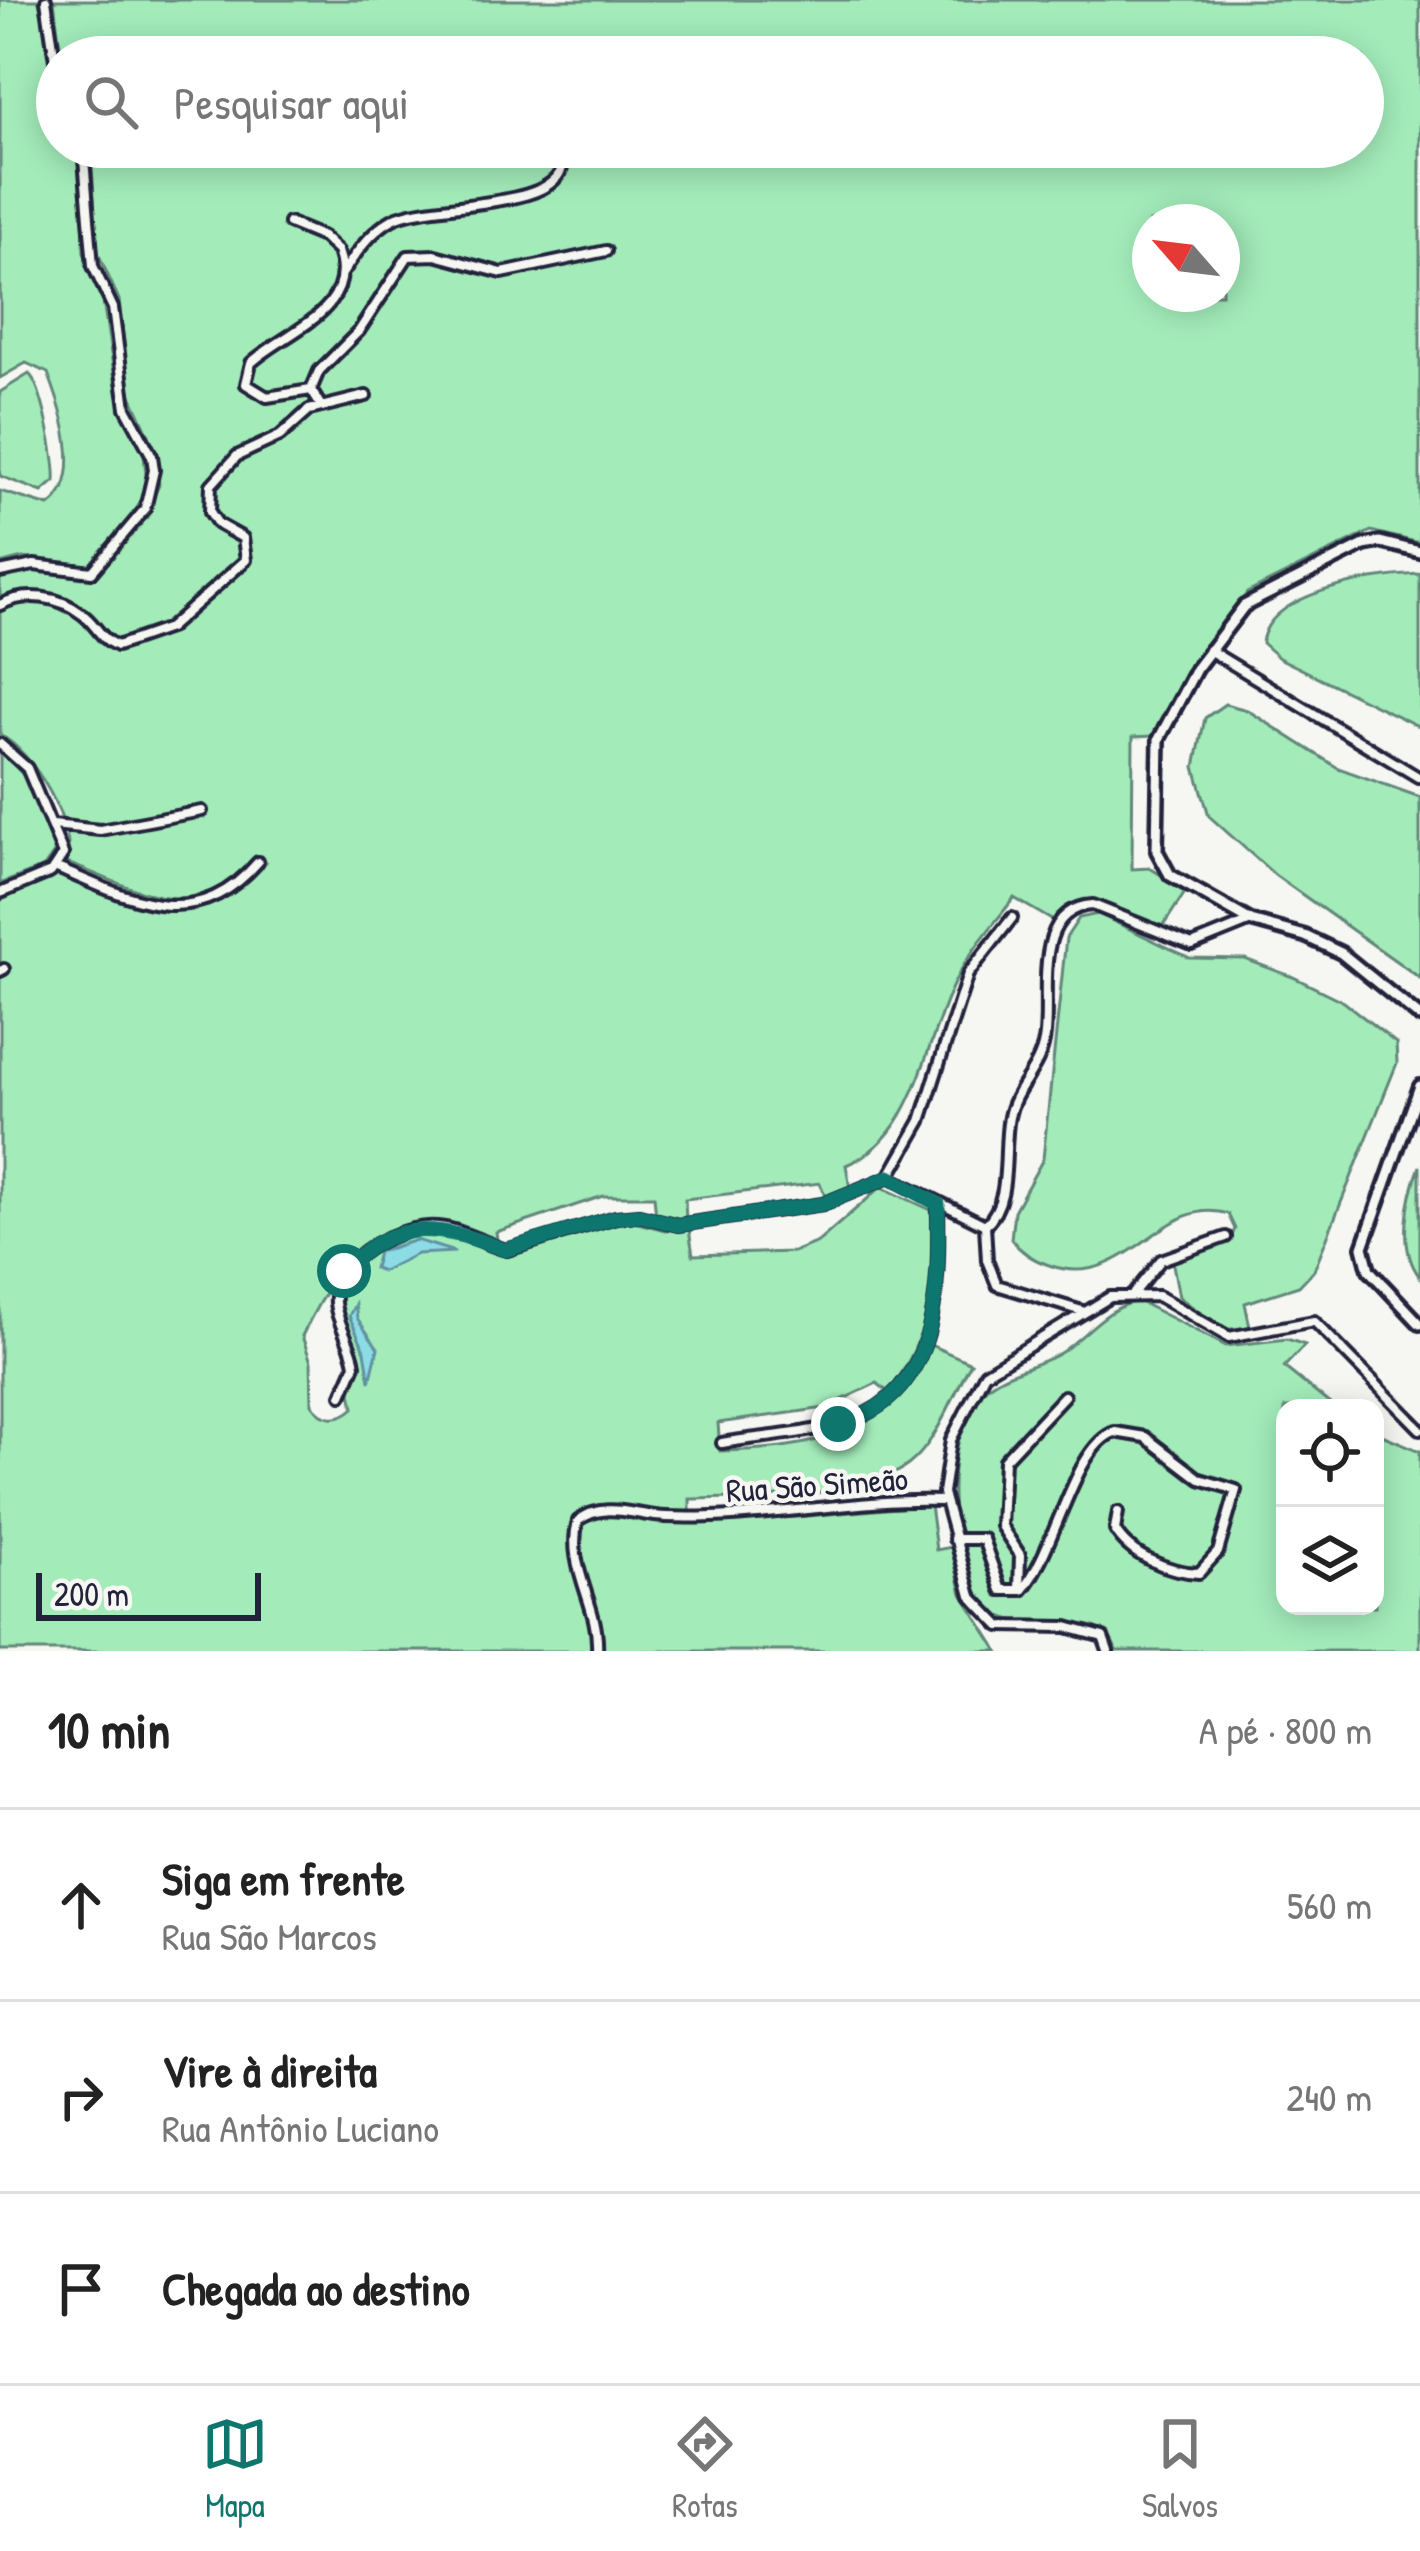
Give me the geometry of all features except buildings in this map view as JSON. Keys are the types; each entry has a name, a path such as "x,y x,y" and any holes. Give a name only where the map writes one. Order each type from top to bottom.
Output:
{"street":[{"path":"46,0 51,36"},
{"path":"0,572 34,565 92,572 103,565 151,496 152,455 126,409 113,308 89,251 87,168"},
{"path":"311,390 267,397 248,388 246,374 257,357 320,315 370,237 399,216 500,201 560,178 560,168"},
{"path":"289,223 328,241 340,257 342,275"},
{"path":"311,390 319,370 359,332 408,256 435,255 502,273 606,251"},
{"path":"311,390 321,406"},
{"path":"0,604 24,595 56,602 83,614 101,637 118,646 169,628 239,571 248,554 243,538 218,524 211,512 216,477 237,456 280,436 321,406 366,396"},
{"path":"1420,552 1380,542 1351,550 1244,606 1209,650 1159,739 1157,851 1167,872 1251,921 1332,948 1420,1017"},
{"path":"1209,650 1418,777"},
{"path":"0,744 27,768 62,854 57,868"},
{"path":"53,825 100,830 202,811"},
{"path":"0,893 57,868 177,909 235,887 258,862"},
{"path":"1082,1311 997,1285 987,1260 985,1225 998,1207 1011,1107 1044,1044 1044,968 1063,920 1076,908 1093,905 1192,945 1251,921"},
{"path":"342,1395 355,1365 336,1308 336,1289 353,1260 392,1238 430,1227 471,1234 505,1250 616,1217 639,1215 678,1225 823,1204 889,1177 921,1121 968,974 1012,918"},
{"path":"1420,1086 1363,1250 1371,1272 1420,1324"},
{"path":"889,1177 985,1225"},
{"path":"722,1443 848,1421 890,1396 935,1321 938,1204"},
{"path":"1133,1294 1151,1268 1195,1244 1226,1237"},
{"path":"1151,1268 1144,1285 1154,1295 1229,1337 1314,1321 1420,1429"},
{"path":"1109,1650 1101,1636 1081,1629 1000,1626 976,1605 943,1501 951,1440 978,1380 1096,1301 1154,1295"},
{"path":"1018,1592 1021,1555 1000,1521 1003,1462 1064,1396"},
{"path":"1018,1592 1041,1565 1088,1457 1104,1436 1127,1432 1145,1437 1200,1479 1236,1490 1218,1552 1199,1573 1167,1569 1125,1545 1116,1532 1118,1512"},
{"name":"Rua São Simeão","path":"597,1651 597,1621 574,1550 578,1521 603,1509 662,1517 892,1499 943,1501"},
{"path":"955,1539 983,1540 1001,1590 1018,1592"}],"green space":[{"path":"0,0 38,0 46,36 36,36 36,168 80,168 84,253 102,294 117,393 144,455 147,484 134,517 92,566 22,558 0,564 0,491 49,506 60,494 69,462 64,424 48,373 26,363 0,378"},
{"path":"54,0 1420,0 1420,543 1371,531 1247,593 1195,661 1154,736 1133,737 1132,869 1150,868 1186,891 1161,929 1118,908 1090,901 1077,902 1055,922 1014,898 955,981 904,1111 870,1152 846,1165 850,1188 826,1198 820,1183 685,1199 686,1221 656,1217 654,1196 603,1196 496,1232 497,1239 429,1223 401,1227 355,1254 302,1336 311,1362 312,1404 321,1414 337,1417 354,1408 351,1392 359,1360 340,1308 340,1292 346,1275 366,1255 416,1234 442,1233 508,1254 626,1220 665,1230 689,1229 693,1255 793,1252 818,1242 881,1187 931,1210 928,1306 903,1371 888,1392 877,1383 825,1408 718,1423 720,1451 788,1446 843,1431 889,1400 930,1345 971,1363 936,1431 918,1456 889,1476 803,1494 690,1499 690,1519 796,1517 930,1505 936,1550 951,1547 962,1594 998,1651 0,1651 0,901 56,875 142,904 190,910 213,904 266,862 257,858 210,892 188,897 143,892 67,863 65,830 50,792 26,757 0,735 0,578 37,570 82,578 97,575 143,520 159,485 156,451 130,393 119,300 97,251 92,168 1384,168 1384,36 58,36"},
{"path":"29,374 43,408 54,458 55,481 42,492 0,476 0,392"},
{"path":"1420,574 1420,727 1279,658 1262,643 1269,625 1283,610 1304,598 1354,583"},
{"path":"1225,704 1247,710 1338,768 1420,797 1420,978 1276,876 1209,816 1195,767 1205,718"},
{"path":"0,750 25,777 56,850 44,867 0,884"},
{"path":"1098,914 1190,958 1245,959 1293,977 1344,1002 1396,1043 1397,1063 1314,1270 1299,1286 1245,1303 1250,1327 1223,1330 1179,1297 1172,1259 1229,1242 1235,1229 1228,1214 1205,1211 1183,1217 1123,1256 1076,1270 1038,1261 1011,1239 1014,1211 1043,1159 1066,938 1079,918"},
{"path":"1420,1166 1420,1277 1407,1238"},
{"path":"1138,1301 1226,1346 1287,1339 1305,1345 1284,1367 1324,1399 1276,1399 1276,1615 1384,1615 1384,1436 1420,1451 1420,1651 1116,1651 1108,1636 1095,1628 1020,1621 988,1607 963,1561 956,1531 954,1469 968,1413 990,1385 1054,1356"}],"water":[{"path":"416,1240 455,1252 417,1254 382,1271 374,1268 378,1252"},
{"path":"355,1304 357,1318 378,1348 370,1381 365,1351 349,1316"}],"route":[{"path":"344,1271 371,1248 428,1227 471,1234 505,1250 616,1217 639,1215 678,1225 823,1204 889,1177 938,1204 935,1321 920,1353 890,1396 866,1414 838,1424"}]}
